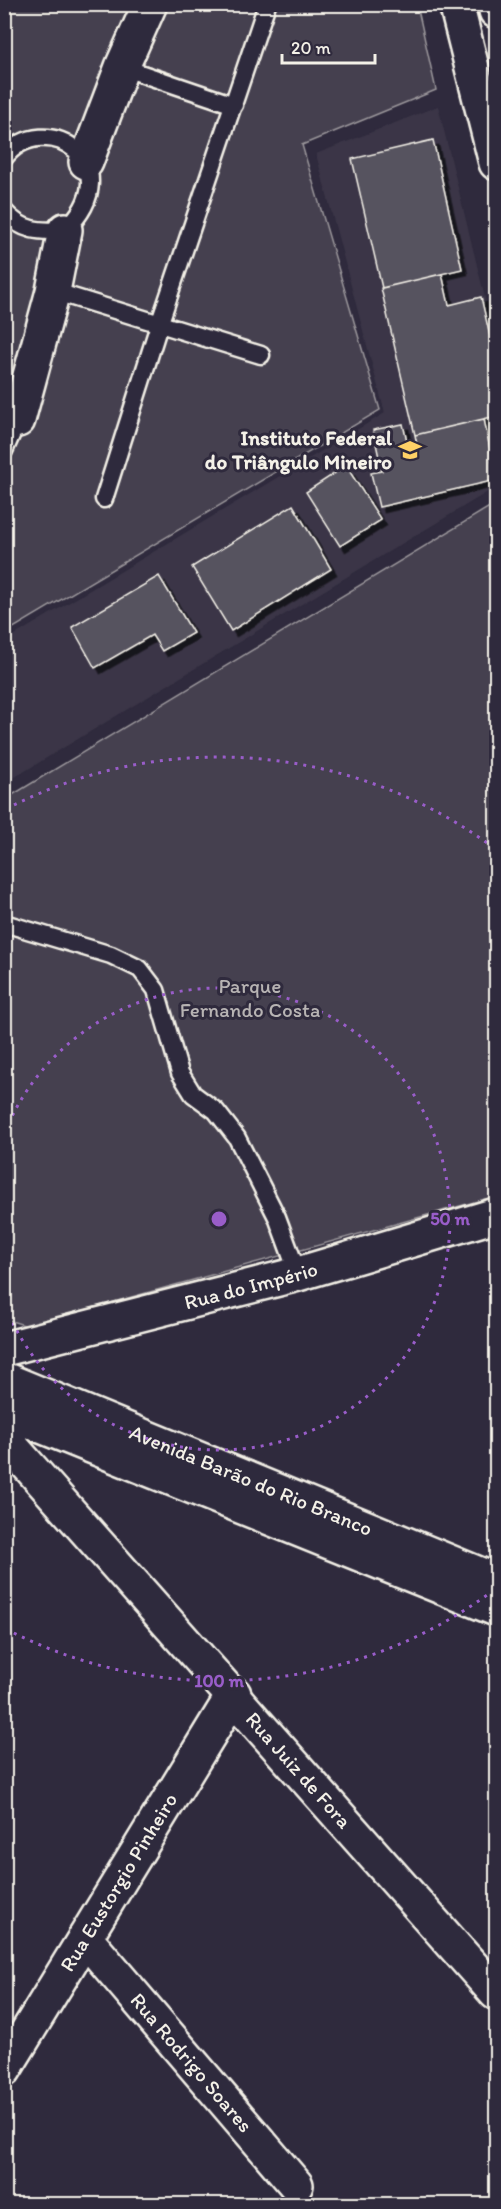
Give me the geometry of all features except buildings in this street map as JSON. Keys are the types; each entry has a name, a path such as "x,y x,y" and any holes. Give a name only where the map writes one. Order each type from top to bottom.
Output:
{"street":[{"path":"86,162 122,67 150,4"},
{"path":"456,4 496,163"},
{"path":"495,4 496,10"},
{"path":"11,418 53,291 65,230"},
{"name":"Rua do Império","path":"4,1349 298,1274 496,1215"},
{"name":"Avenida Barão do Rio Branco","path":"4,1379 496,1581"},
{"name":"Avenida Barão do Rio Branco","path":"4,1411 496,1610"},
{"name":"Rua Juiz de Fora","path":"4,1438 234,1694 496,1994"},
{"name":"Rua Eustorgio Pinheiro","path":"4,2070 234,1694"},
{"name":"Rua Rodrigo Soares","path":"85,1938 296,2186"}],"lane":[{"path":"104,498 159,324 267,4"},
{"path":"122,67 234,105"},
{"path":"4,211 20,226 39,232 65,230 88,202 91,182 86,162 69,144 47,136 24,141 5,157"},
{"path":"53,291 261,355"},
{"path":"4,451 11,418"},
{"path":"4,923 111,955 140,969 156,990 180,1073 193,1094 216,1111 237,1138 277,1217 298,1274"}],"shaded area":[{"name":"Instituto Federal do Triângulo Mineiro","path":"438,106 496,343 496,487 5,783 5,641 385,413 316,154"}],"green space":[{"path":"4,5 417,5 436,90 302,145 380,410 5,633"},
{"name":"Parque Fernando Costa","path":"496,503 496,1196 27,1326 5,1319 4,800"}],"place":[{"name":"Instituto Federal do Triângulo Mineiro","path":"410,450"}]}
